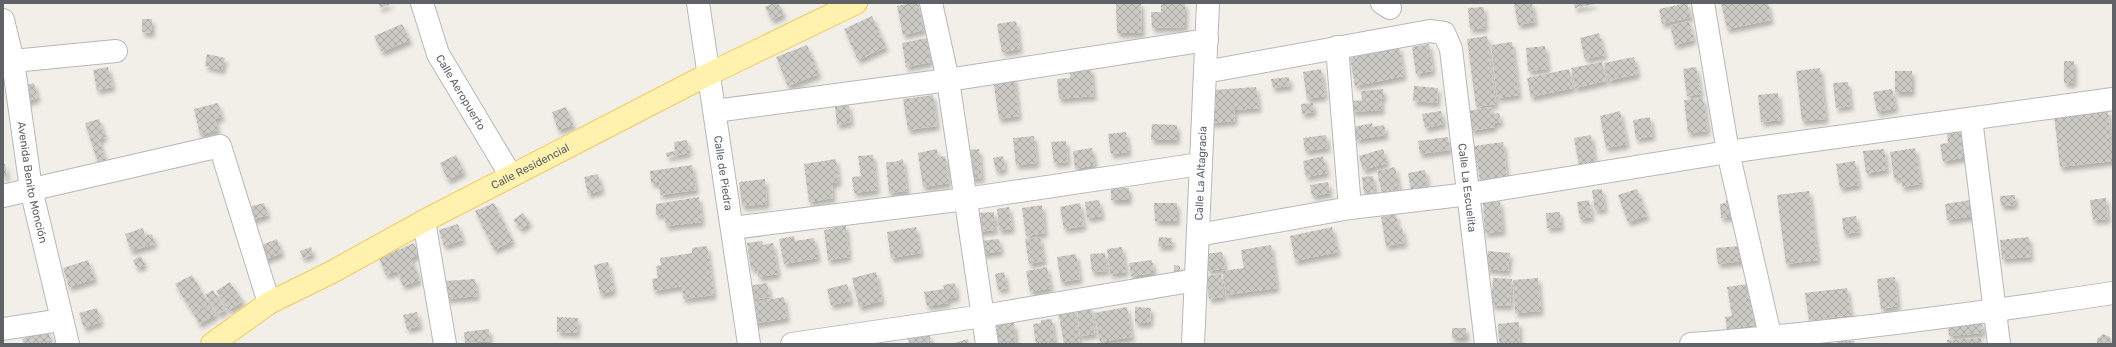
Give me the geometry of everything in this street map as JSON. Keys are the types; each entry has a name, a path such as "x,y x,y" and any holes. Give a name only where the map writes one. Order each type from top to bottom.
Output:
{"main road":[{"name":"Calle Residencial","path":"212,344 269,303 332,272 424,221 707,75 856,3"}],"street":[{"name":"Calle Aeropuerto","path":"422,3 438,54 511,176"},
{"name":"Calle de Piedra","path":"698,3 707,75 715,111 748,344"},
{"path":"931,3 948,80 987,344"},
{"name":"Calle La Altagracia","path":"1193,344 1208,3"},
{"path":"1703,3 1728,152 1772,341"},
{"name":"Avenida Benito Monción","path":"3,20 31,189 61,320 68,344"},
{"name":"Calle La Escuelita","path":"1337,47 1430,31 1444,33 1451,49 1486,344"},
{"path":"715,111 948,80 1207,40"},
{"path":"1205,72 1337,47 1350,208"},
{"path":"8,52 116,51"},
{"path":"1198,235 1350,208 1469,194 1728,152 2113,99"},
{"path":"1971,119 1999,344"},
{"path":"3,196 220,146 269,303"},
{"path":"732,228 966,199 1200,164"},
{"path":"424,221 445,344"},
{"path":"792,344 983,316 1196,280"},
{"path":"1691,344 1772,341 1995,311 2113,293"},
{"path":"3,329 61,320"}],"building":[{"path":"379,3 393,3 380,8"},
{"path":"773,3 778,3 784,14 772,20 765,7"},
{"path":"918,3 924,30 903,35 897,6"},
{"path":"1116,3 1141,3 1142,33 1117,33"},
{"path":"1161,3 1185,3 1185,27 1152,28 1151,12 1161,12"},
{"path":"1514,3 1532,3 1535,22 1518,25"},
{"path":"1574,3 1595,3 1595,4 1575,8"},
{"path":"1687,3 1691,17 1662,24 1659,9"},
{"path":"1721,3 1768,3 1771,20 1727,29"},
{"path":"1484,7 1485,28 1470,29 1468,8"},
{"path":"872,16 886,47 858,60 844,29"},
{"path":"142,19 152,19 152,33 142,32"},
{"path":"1016,21 1020,49 1002,52 997,24"},
{"path":"1689,21 1694,40 1675,45 1670,26"},
{"path":"402,24 410,40 382,52 374,36"},
{"path":"1599,33 1605,55 1585,59 1580,38"},
{"path":"1487,36 1496,104 1476,107 1467,39"},
{"path":"927,38 931,62 906,67 902,43"},
{"path":"1512,42 1519,95 1497,98 1491,45"},
{"path":"1429,44 1433,71 1416,74 1412,47"},
{"path":"807,45 819,74 788,86 776,57"},
{"path":"1399,46 1404,76 1355,86 1350,58"},
{"path":"1545,46 1548,69 1528,71 1526,48"},
{"path":"207,54 225,58 222,70 205,66"},
{"path":"1634,57 1638,74 1608,81 1604,63"},
{"path":"2064,61 2074,61 2074,83 2064,83"},
{"path":"1602,62 1606,81 1575,88 1571,68"},
{"path":"108,67 113,87 97,90 93,70"},
{"path":"1696,67 1701,94 1687,96 1683,69"},
{"path":"1091,68 1094,96 1059,99 1057,79 1070,78 1070,70"},
{"path":"1820,68 1826,119 1802,121 1796,71"},
{"path":"1321,69 1325,96 1307,99 1303,72"},
{"path":"1569,69 1573,88 1531,97 1527,78"},
{"path":"1895,71 1912,71 1912,92 1895,92"},
{"path":"1014,76 1019,116 999,119 993,79"},
{"path":"1289,77 1290,86 1273,88 1271,79"},
{"path":"1848,82 1851,106 1836,108 1833,83"},
{"path":"34,83 38,98 25,102 21,86"},
{"path":"1414,86 1438,88 1437,103 1413,101"},
{"path":"1256,87 1259,108 1234,110 1235,121 1210,123 1209,107 1216,107 1214,90"},
{"path":"1383,89 1384,98 1362,100 1361,91"},
{"path":"1892,89 1896,108 1877,112 1873,92"},
{"path":"1778,93 1781,120 1761,122 1758,95"},
{"path":"933,95 937,126 908,130 903,99"},
{"path":"1703,98 1708,131 1688,133 1684,100"},
{"path":"1381,99 1382,110 1352,112 1351,101"},
{"path":"218,103 222,117 215,119 218,130 200,135 194,109"},
{"path":"1313,103 1314,112 1302,114 1301,104"},
{"path":"849,105 851,122 837,125 835,107"},
{"path":"566,107 573,125 558,130 552,112"},
{"path":"1491,107 1493,114 1499,113 1501,122 1494,123 1495,127 1471,131 1468,111"},
{"path":"2108,110 2113,161 2060,167 2054,115"},
{"path":"1441,111 1444,124 1425,128 1422,114"},
{"path":"1620,111 1627,144 1606,148 1600,116"},
{"path":"1650,117 1653,136 1636,139 1633,120"},
{"path":"99,119 105,137 99,139 106,161 98,163 85,123"},
{"path":"1372,123 1373,127 1384,125 1386,135 1356,140 1354,127"},
{"path":"1152,124 1177,125 1177,140 1151,140"},
{"path":"1964,130 1968,157 1943,161 1940,144 1948,143 1947,133"},
{"path":"1126,132 1129,152 1111,154 1108,134"},
{"path":"1326,135 1328,148 1305,151 1303,138"},
{"path":"1591,135 1595,162 1579,165 1574,138"},
{"path":"1034,136 1037,163 1016,165 1013,138"},
{"path":"1448,137 1450,150 1420,154 1418,141"},
{"path":"687,140 689,153 667,157 666,153 675,151 674,142"},
{"path":"1066,141 1068,162 1054,163 1051,142"},
{"path":"1503,142 1507,177 1480,181 1474,146"},
{"path":"1092,148 1095,165 1075,169 1073,151"},
{"path":"1915,148 1921,184 1902,187 1901,178 1894,178 1890,152"},
{"path":"937,149 938,157 945,156 949,183 923,187 918,153"},
{"path":"979,149 982,178 971,179 968,150"},
{"path":"1383,149 1387,163 1363,170 1359,156"},
{"path":"1884,149 1887,170 1866,173 1863,151"},
{"path":"456,155 464,172 448,180 440,163"},
{"path":"873,155 877,190 854,193 852,177 861,176 858,156"},
{"path":"1003,156 1005,169 996,171 993,158"},
{"path":"1323,156 1327,173 1306,177 1303,161"},
{"path":"836,159 839,182 832,183 833,198 809,202 804,164"},
{"path":"903,159 907,191 889,193 886,162 894,162"},
{"path":"1855,161 1859,185 1840,188 1836,164"},
{"path":"3,164 5,164 7,177 3,177"},
{"path":"692,165 696,190 660,195 659,183 651,183 650,171"},
{"path":"1395,167 1400,190 1382,194 1377,171"},
{"path":"1425,170 1429,192 1412,195 1408,173"},
{"path":"598,174 602,190 588,194 584,177"},
{"path":"1373,176 1375,192 1364,193 1362,177"},
{"path":"765,179 767,204 742,206 739,182"},
{"path":"1328,182 1330,193 1312,196 1310,185"},
{"path":"1111,187 1129,188 1129,200 1111,200"},
{"path":"1602,189 1605,209 1595,210 1592,190"},
{"path":"1637,189 1647,216 1628,222 1618,195"},
{"path":"1809,191 1818,260 1786,264 1777,195"},
{"path":"2015,195 2015,205 2001,206 2000,196"},
{"path":"699,197 702,222 666,226 664,214 656,215 656,204"},
{"path":"2106,198 2108,219 2093,220 2090,200"},
{"path":"1732,199 1734,216 1721,218 1720,204 1726,203 1726,200"},
{"path":"1099,200 1102,216 1087,218 1085,202"},
{"path":"1589,200 1592,217 1580,219 1577,202"},
{"path":"1971,200 1974,216 1947,220 1945,204"},
{"path":"1500,201 1503,231 1485,233 1483,203"},
{"path":"264,203 268,215 248,221 244,208"},
{"path":"494,203 513,241 494,250 475,211"},
{"path":"1080,203 1084,226 1064,229 1060,207"},
{"path":"1154,203 1177,203 1177,221 1155,221"},
{"path":"1042,205 1045,233 1026,236 1022,208"},
{"path":"1009,207 1012,229 999,230 997,209"},
{"path":"994,212 995,230 977,232 976,213"},
{"path":"1560,212 1561,227 1547,228 1546,213"},
{"path":"523,213 530,223 521,229 513,220"},
{"path":"1396,214 1398,228 1402,227 1405,243 1386,246 1381,217"},
{"path":"1856,216 1859,232 1844,234 1842,218"},
{"path":"458,224 463,240 444,246 439,230"},
{"path":"846,225 849,257 828,260 824,230"},
{"path":"916,227 921,253 891,258 887,232"},
{"path":"1332,227 1338,252 1295,261 1290,236"},
{"path":"143,228 145,236 152,234 155,244 131,251 125,234"},
{"path":"794,236 795,241 814,238 818,258 784,264 779,239"},
{"path":"1040,237 1044,261 1029,264 1025,239"},
{"path":"1159,237 1172,238 1171,246 1158,246"},
{"path":"2029,237 2031,257 2002,259 2000,240"},
{"path":"277,239 282,253 264,260 259,246"},
{"path":"999,239 1001,251 983,254 980,241"},
{"path":"762,241 763,245 773,243 778,274 758,277 757,268 751,269 747,243"},
{"path":"414,243 419,254 411,258 420,280 403,286 397,271 386,275 379,258"},
{"path":"1271,245 1277,288 1226,295 1222,271 1244,268 1241,250"},
{"path":"707,246 714,295 683,299 682,286 654,291 652,279 658,278 656,266 661,265 660,258 692,253 692,248"},
{"path":"1741,246 1743,261 1718,264 1716,248"},
{"path":"311,247 313,254 303,258 300,251"},
{"path":"1122,247 1126,272 1110,274 1107,249"},
{"path":"1488,251 1510,253 1508,271 1486,269"},
{"path":"1222,252 1225,268 1208,271 1205,254"},
{"path":"1105,253 1107,271 1092,272 1090,254"},
{"path":"1076,254 1080,279 1061,282 1057,257"},
{"path":"141,256 145,265 137,268 133,260"},
{"path":"88,260 95,279 69,287 63,268"},
{"path":"1152,260 1154,273 1131,276 1129,263"},
{"path":"608,262 614,291 600,294 594,265"},
{"path":"1174,265 1180,266 1180,272 1174,272"},
{"path":"1047,267 1051,288 1030,292 1026,271"},
{"path":"876,272 882,301 859,307 852,278"},
{"path":"1004,272 1007,288 998,290 995,274"},
{"path":"1221,274 1224,297 1209,299 1206,276"},
{"path":"192,275 209,304 193,313 175,284"},
{"path":"1895,277 1898,306 1881,309 1877,279"},
{"path":"1493,278 1512,279 1510,306 1491,305"},
{"path":"1538,278 1541,311 1515,313 1513,280"},
{"path":"475,279 477,296 447,299 445,281"},
{"path":"230,282 243,301 229,310 216,291"},
{"path":"767,283 770,297 750,301 748,286"},
{"path":"955,283 957,297 947,299 948,303 927,306 924,292 944,289 943,285"},
{"path":"847,284 851,301 831,305 827,289"},
{"path":"1747,284 1754,325 1727,329 1725,317 1732,316 1727,287"},
{"path":"1847,288 1851,315 1809,321 1805,293"},
{"path":"213,290 226,310 218,314 205,295"},
{"path":"784,297 787,318 753,324 749,303"},
{"path":"210,305 216,315 199,324 194,314"},
{"path":"1074,307 1080,344 1064,344 1058,310"},
{"path":"1091,307 1095,334 1080,336 1077,309"},
{"path":"1127,307 1132,337 1100,342 1094,313"},
{"path":"1135,307 1151,308 1150,323 1135,323"},
{"path":"97,308 101,322 84,328 79,313"},
{"path":"417,312 420,326 407,329 403,315"},
{"path":"557,317 578,318 577,333 557,332"},
{"path":"1052,319 1055,344 1036,344 1033,324 1041,323 1041,320"},
{"path":"1519,322 1520,344 1499,344 1498,324"},
{"path":"1982,322 1983,333 1949,336 1948,324"},
{"path":"1014,323 1016,344 998,344 996,324"},
{"path":"1452,328 1466,328 1466,338 1452,338"},
{"path":"489,329 490,341 465,343 464,332"},
{"path":"47,330 53,344 24,344 22,339"},
{"path":"2103,334 2110,337 2112,344 2097,344 2097,339"},
{"path":"930,335 931,344 909,344 908,338"},
{"path":"1981,338 1982,344 1947,344 1947,340"},
{"path":"968,339 969,344 954,344 954,343"},
{"path":"1837,341 1854,341 1854,344 1837,344"}]}
